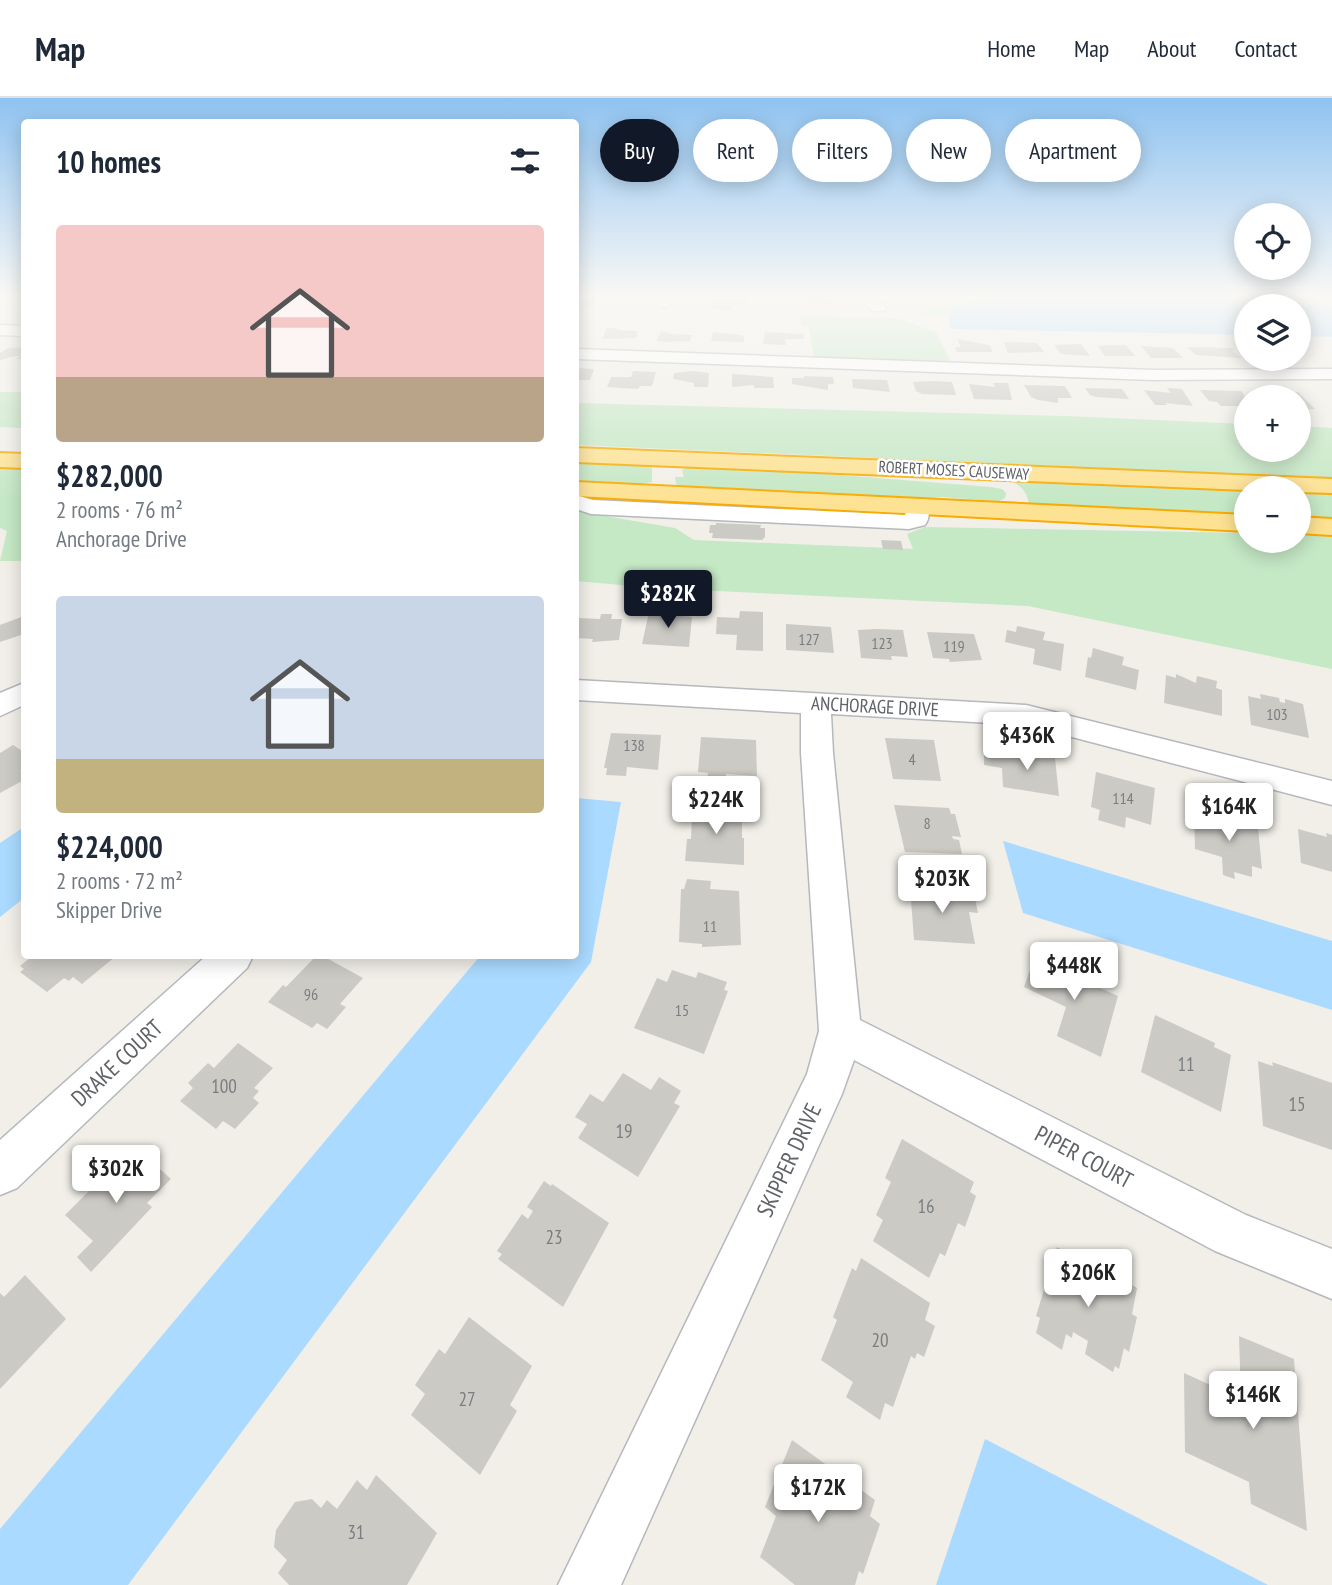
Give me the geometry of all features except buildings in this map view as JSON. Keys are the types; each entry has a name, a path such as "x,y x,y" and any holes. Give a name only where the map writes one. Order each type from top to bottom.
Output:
{"highway":[{"name":"ROBERT MOSES CAUSEWAY","path":"579,455 1332,486"},
{"path":"0,460 21,461"},
{"path":"670,494 660,478 669,468 741,460"},
{"path":"913,468 991,482 1010,490 1013,496 1005,503 960,508"},
{"name":"ROBERT MOSES CAUSEWAY","path":"579,489 1234,522"},
{"path":"1311,526 1332,527"}],"street":[{"path":"949,363 1153,375 1332,374"},
{"path":"579,503 591,507 909,522 916,520 917,507"},
{"name":"ANCHORAGE DRIVE","path":"579,690 1026,715 1332,793"},
{"path":"0,706 21,695"},
{"name":"SKIPPER DRIVE","path":"589,1585 827,1079 840,1031 817,753 816,702"},
{"name":"DRAKE COURT","path":"0,1171 230,959"},
{"name":"PIPER COURT","path":"840,1031 1232,1234 1332,1274"}],"green space":[{"path":"0,392 21,392 21,428 0,427"},
{"path":"579,403 1065,416 1234,423 1234,462 1311,462 1311,427 1332,428 1332,478 579,445"},
{"path":"579,461 652,467 652,482 624,487 579,484"},
{"path":"0,464 21,466 21,561 0,561 7,531 0,528"},
{"path":"686,468 827,474 991,487 1002,489 1006,493 1005,498 999,501 941,497 907,500 681,488 676,484 675,477 684,477 682,470"},
{"path":"1006,478 1234,488 1234,517 1029,507 1027,496"},
{"path":"1311,492 1332,493 1332,522 1311,521"},
{"path":"579,512 675,528 694,540 913,549 907,534 925,527 1234,533 1234,553 1311,553 1311,535 1332,536 1332,669 1028,606 655,588 579,581"}],"water":[{"path":"579,798 621,802 591,962 128,1585 0,1585 0,1529 477,959 579,959"},
{"path":"21,829 21,900 0,917 0,843"},
{"path":"1003,841 1332,941 1332,1010 1023,913"},
{"path":"985,1439 1268,1585 936,1585"}]}
